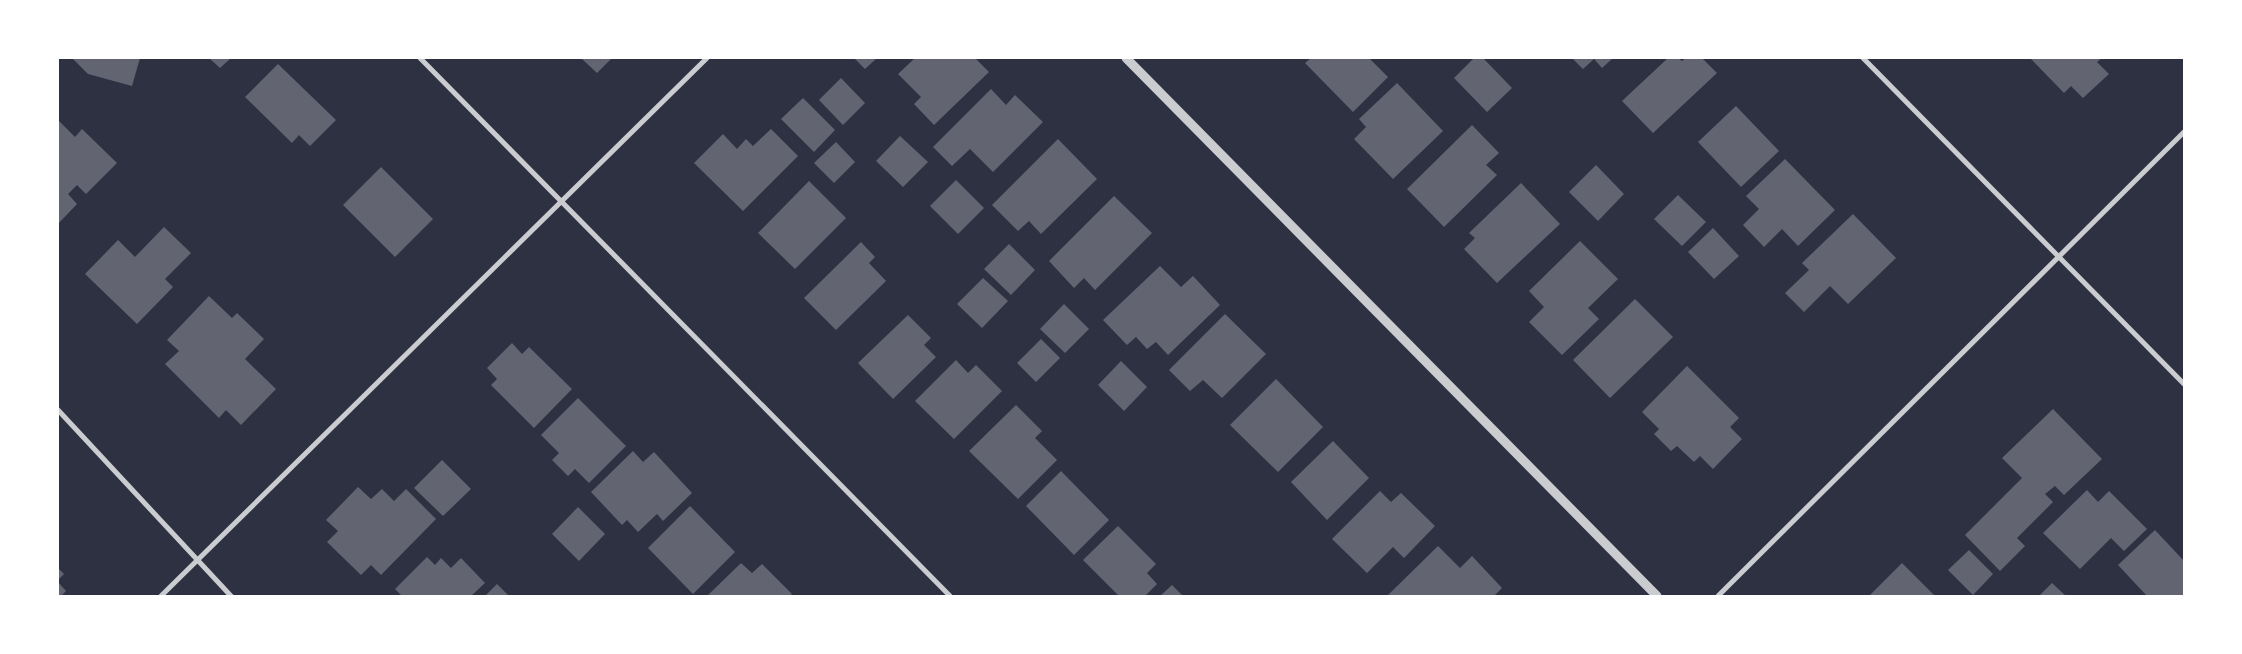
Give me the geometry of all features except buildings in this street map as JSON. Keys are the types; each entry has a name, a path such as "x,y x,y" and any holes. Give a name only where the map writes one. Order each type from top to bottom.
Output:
{"street":[{"path":"420,58 950,596"},
{"path":"161,596 706,58"},
{"path":"1126,58 1657,596"},
{"path":"1863,58 2184,384"},
{"path":"1718,596 2058,255 2184,132"},
{"path":"58,410 197,562 231,596"}]}
